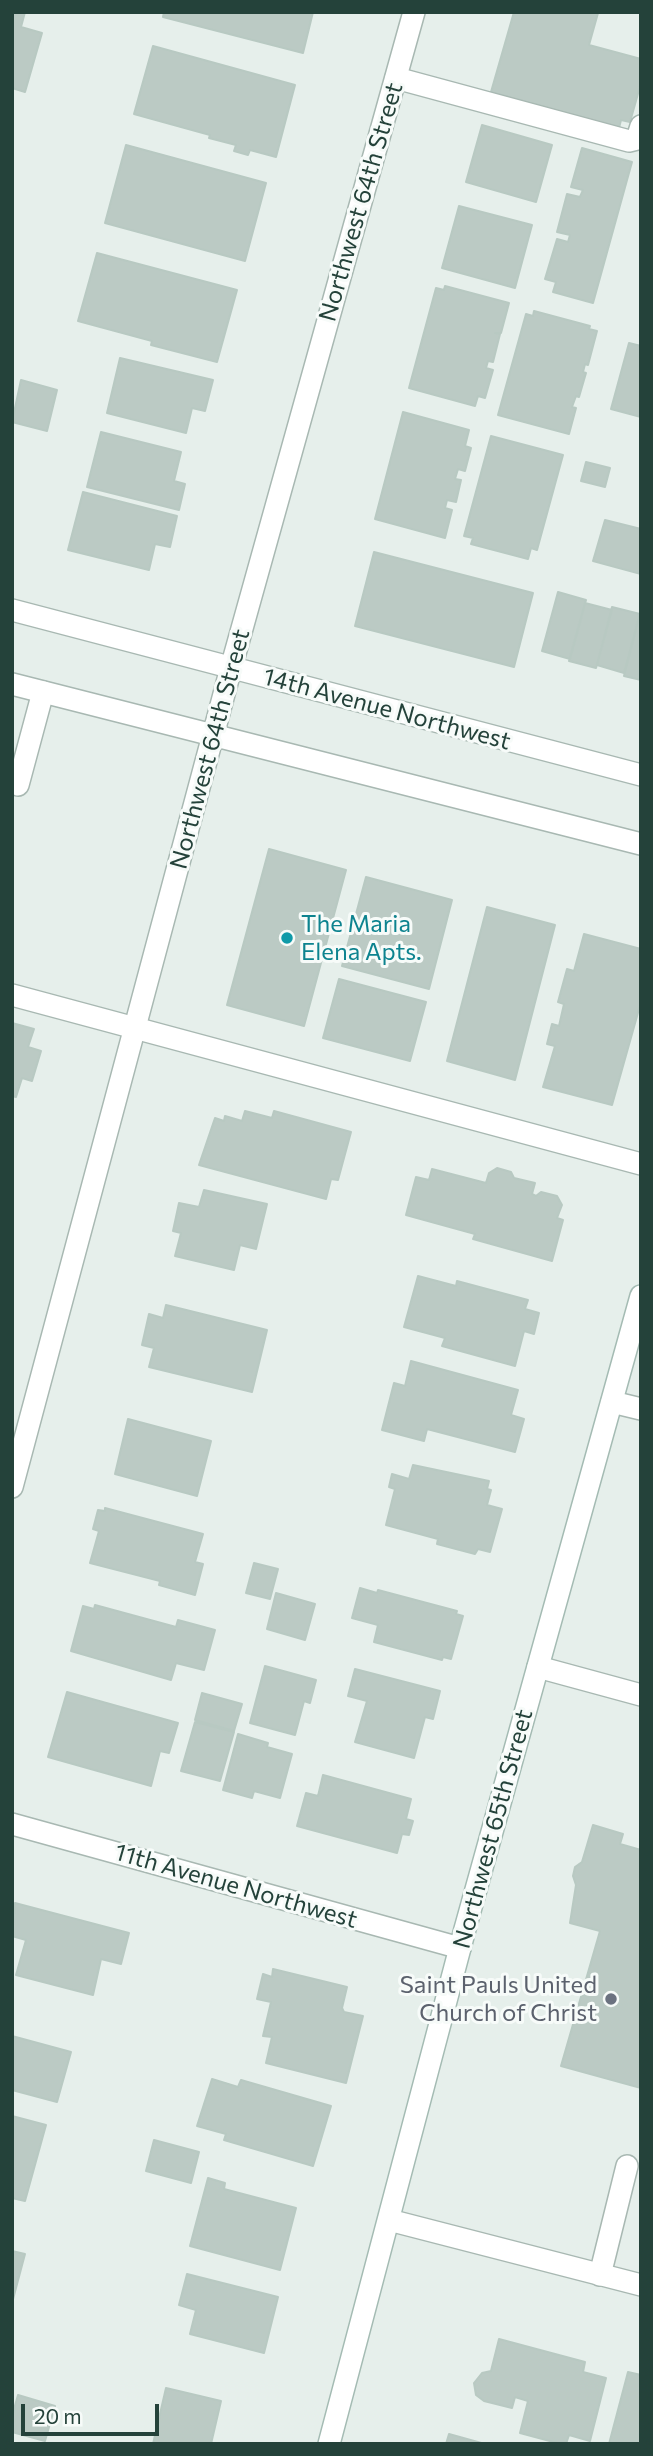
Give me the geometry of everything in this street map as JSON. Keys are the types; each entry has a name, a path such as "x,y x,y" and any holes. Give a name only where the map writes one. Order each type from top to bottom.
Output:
{"street":[{"name":"Northwest 64th Street","path":"12,1487 231,668 414,12"},
{"path":"396,78 629,141 637,139 641,126"},
{"name":"14th Avenue Northwest","path":"12,610 641,775"},
{"path":"12,684 641,844"},
{"path":"18,785 43,692"},
{"path":"12,995 641,1164"},
{"name":"Northwest 65th Street","path":"329,2444 460,1948 641,1296"},
{"path":"612,1402 641,1409"},
{"path":"538,1667 641,1695"},
{"name":"11th Avenue Northwest","path":"12,1824 460,1948"},
{"path":"600,2275 627,2166"},
{"path":"389,2220 641,2285"}],"building":[{"path":"12,12 25,12 21,27 42,33 25,92 12,88"},
{"path":"164,12 313,12 303,53 163,17"},
{"path":"514,12 598,13 589,45 641,59 641,83 630,122 621,120 619,128 491,92"},
{"path":"153,46 295,85 276,157 250,150 248,155 234,151 236,145 209,138 210,135 134,114"},
{"path":"482,125 552,145 536,202 466,182"},
{"path":"126,145 266,183 245,261 105,223"},
{"path":"582,148 632,162 593,303 553,292 556,282 545,279 557,239 568,242 570,235 557,232 567,194 580,197 583,190 571,187"},
{"path":"459,206 532,225 515,288 442,268"},
{"path":"97,253 237,290 217,362 151,345 152,341 78,321"},
{"path":"445,286 509,303 501,333 495,333 500,334 493,362 488,361 486,368 493,370 485,398 478,396 475,406 409,388 436,288 444,290"},
{"path":"534,311 590,326 589,329 597,331 588,365 585,364 583,372 586,373 579,397 576,396 572,407 576,408 569,434 498,415 526,314 533,316"},
{"path":"629,343 641,346 641,417 611,409"},
{"path":"120,358 213,380 205,411 192,408 186,433 107,413"},
{"path":"21,380 57,390 47,431 12,422"},
{"path":"403,412 469,430 465,446 471,448 465,471 458,469 455,479 461,480 456,502 447,500 445,508 452,510 445,538 375,519"},
{"path":"101,432 181,452 174,481 185,484 179,510 87,487"},
{"path":"491,436 563,455 537,550 531,548 528,559 471,544 473,538 464,536"},
{"path":"586,462 610,468 605,487 581,481"},
{"path":"83,492 177,516 170,547 155,544 149,570 68,550"},
{"path":"605,520 641,529 641,574 593,561"},
{"path":"374,552 533,593 514,667 355,626"},
{"path":"558,592 586,600 570,659 542,651"},
{"path":"585,603 612,610 596,668 569,661"},
{"path":"612,607 640,614 624,673 597,665"},
{"path":"641,617 641,680 624,676"},
{"name":"The Maria Elena Apts.","path":"269,849 346,870 304,1026 227,1005"},
{"path":"366,877 452,900 429,989 342,966"},
{"path":"487,907 555,925 515,1080 447,1061"},
{"path":"584,934 641,949 641,1002 612,1105 543,1087 555,1046 547,1044 552,1024 559,1026 564,1004 558,1002 567,969 574,971"},
{"path":"339,979 426,1002 410,1061 323,1038"},
{"path":"12,1023 34,1029 28,1047 41,1051 32,1081 22,1078 16,1097 12,1096"},
{"path":"245,1111 272,1118 274,1111 351,1132 338,1180 331,1179 326,1199 199,1165 215,1118 224,1121 225,1116 242,1121"},
{"path":"497,1168 511,1172 514,1178 535,1183 532,1194 536,1196 541,1192 557,1196 562,1205 557,1218 563,1220 552,1261 473,1239 475,1234 406,1215 416,1177 429,1180 432,1169 486,1183 489,1173"},
{"path":"204,1190 267,1204 256,1249 240,1245 234,1270 175,1256 181,1233 173,1231 179,1203 199,1207"},
{"path":"418,1276 456,1286 457,1281 528,1300 525,1309 539,1313 534,1334 524,1331 515,1366 442,1346 445,1338 404,1327"},
{"path":"166,1305 267,1330 252,1392 149,1367 154,1348 142,1345 149,1314 163,1318"},
{"path":"411,1361 518,1390 511,1415 524,1419 515,1452 427,1429 424,1441 382,1430 394,1383 405,1386"},
{"path":"128,1419 211,1441 197,1496 115,1474"},
{"path":"413,1465 489,1481 487,1489 491,1490 487,1505 502,1509 490,1552 478,1549 475,1554 437,1544 438,1539 386,1525 395,1489 389,1487 392,1474 409,1479"},
{"path":"105,1508 203,1534 195,1562 203,1564 195,1595 159,1585 160,1581 90,1563 99,1531 93,1529 98,1510 105,1511"},
{"path":"254,1563 278,1569 270,1599 246,1593"},
{"path":"360,1588 377,1593 378,1590 457,1611 456,1614 463,1616 451,1659 443,1657 442,1660 374,1642 378,1625 352,1618"},
{"path":"276,1593 315,1604 305,1640 267,1629"},
{"path":"95,1605 176,1627 178,1620 215,1630 204,1670 176,1663 171,1680 71,1651 83,1606 94,1609"},
{"path":"265,1666 316,1680 310,1703 304,1701 295,1735 250,1723"},
{"path":"355,1669 440,1691 433,1719 425,1717 414,1758 355,1742 367,1701 348,1696"},
{"path":"67,1692 178,1723 169,1753 160,1751 151,1786 48,1757"},
{"path":"202,1693 242,1704 234,1731 195,1720"},
{"path":"195,1722 234,1732 220,1781 181,1771"},
{"path":"238,1734 268,1743 267,1747 292,1754 280,1798 254,1791 252,1798 223,1790"},
{"path":"323,1775 411,1799 406,1819 413,1821 409,1835 402,1834 397,1853 297,1826 306,1793 318,1796"},
{"name":"Saint Pauls United Church of Christ","path":"593,1825 623,1834 620,1844 641,1850 641,2088 561,2066 600,1931 570,1923 576,1885 573,1876 575,1867 582,1862"},
{"path":"15,1903 129,1933 121,1964 101,1959 93,1995 16,1975 26,1940 12,1936"},
{"path":"273,1969 347,1987 342,2008 344,2012 363,2016 346,2083 266,2063 272,2037 263,2036 271,2002 257,1999 263,1974 272,1977"},
{"path":"12,2036 71,2052 57,2102 12,2090"},
{"path":"212,2079 238,2087 241,2080 331,2106 313,2166 224,2140 226,2134 197,2126"},
{"path":"12,2116 46,2125 25,2201 12,2198"},
{"path":"154,2140 199,2152 191,2183 146,2171"},
{"path":"208,2178 225,2183 224,2189 296,2208 280,2270 190,2246"},
{"path":"12,2251 25,2254 12,2303"},
{"path":"187,2274 278,2297 264,2353 190,2334 196,2310 179,2305"},
{"path":"499,2339 585,2362 583,2372 606,2378 590,2441 569,2435 566,2444 561,2444 520,2433 528,2401 515,2397 512,2408 484,2401 476,2395 474,2383 482,2373 491,2371"},
{"path":"628,2372 641,2375 641,2444 609,2444"},
{"path":"166,2388 221,2401 211,2444 153,2444"},
{"path":"18,2395 55,2406 45,2441 12,2432 12,2416"},
{"path":"449,2434 485,2444 446,2444"}],"place":[{"name":"The Maria Elena Apts.","path":"287,938"},
{"name":"Saint Pauls United Church of Christ","path":"611,1999"}]}
